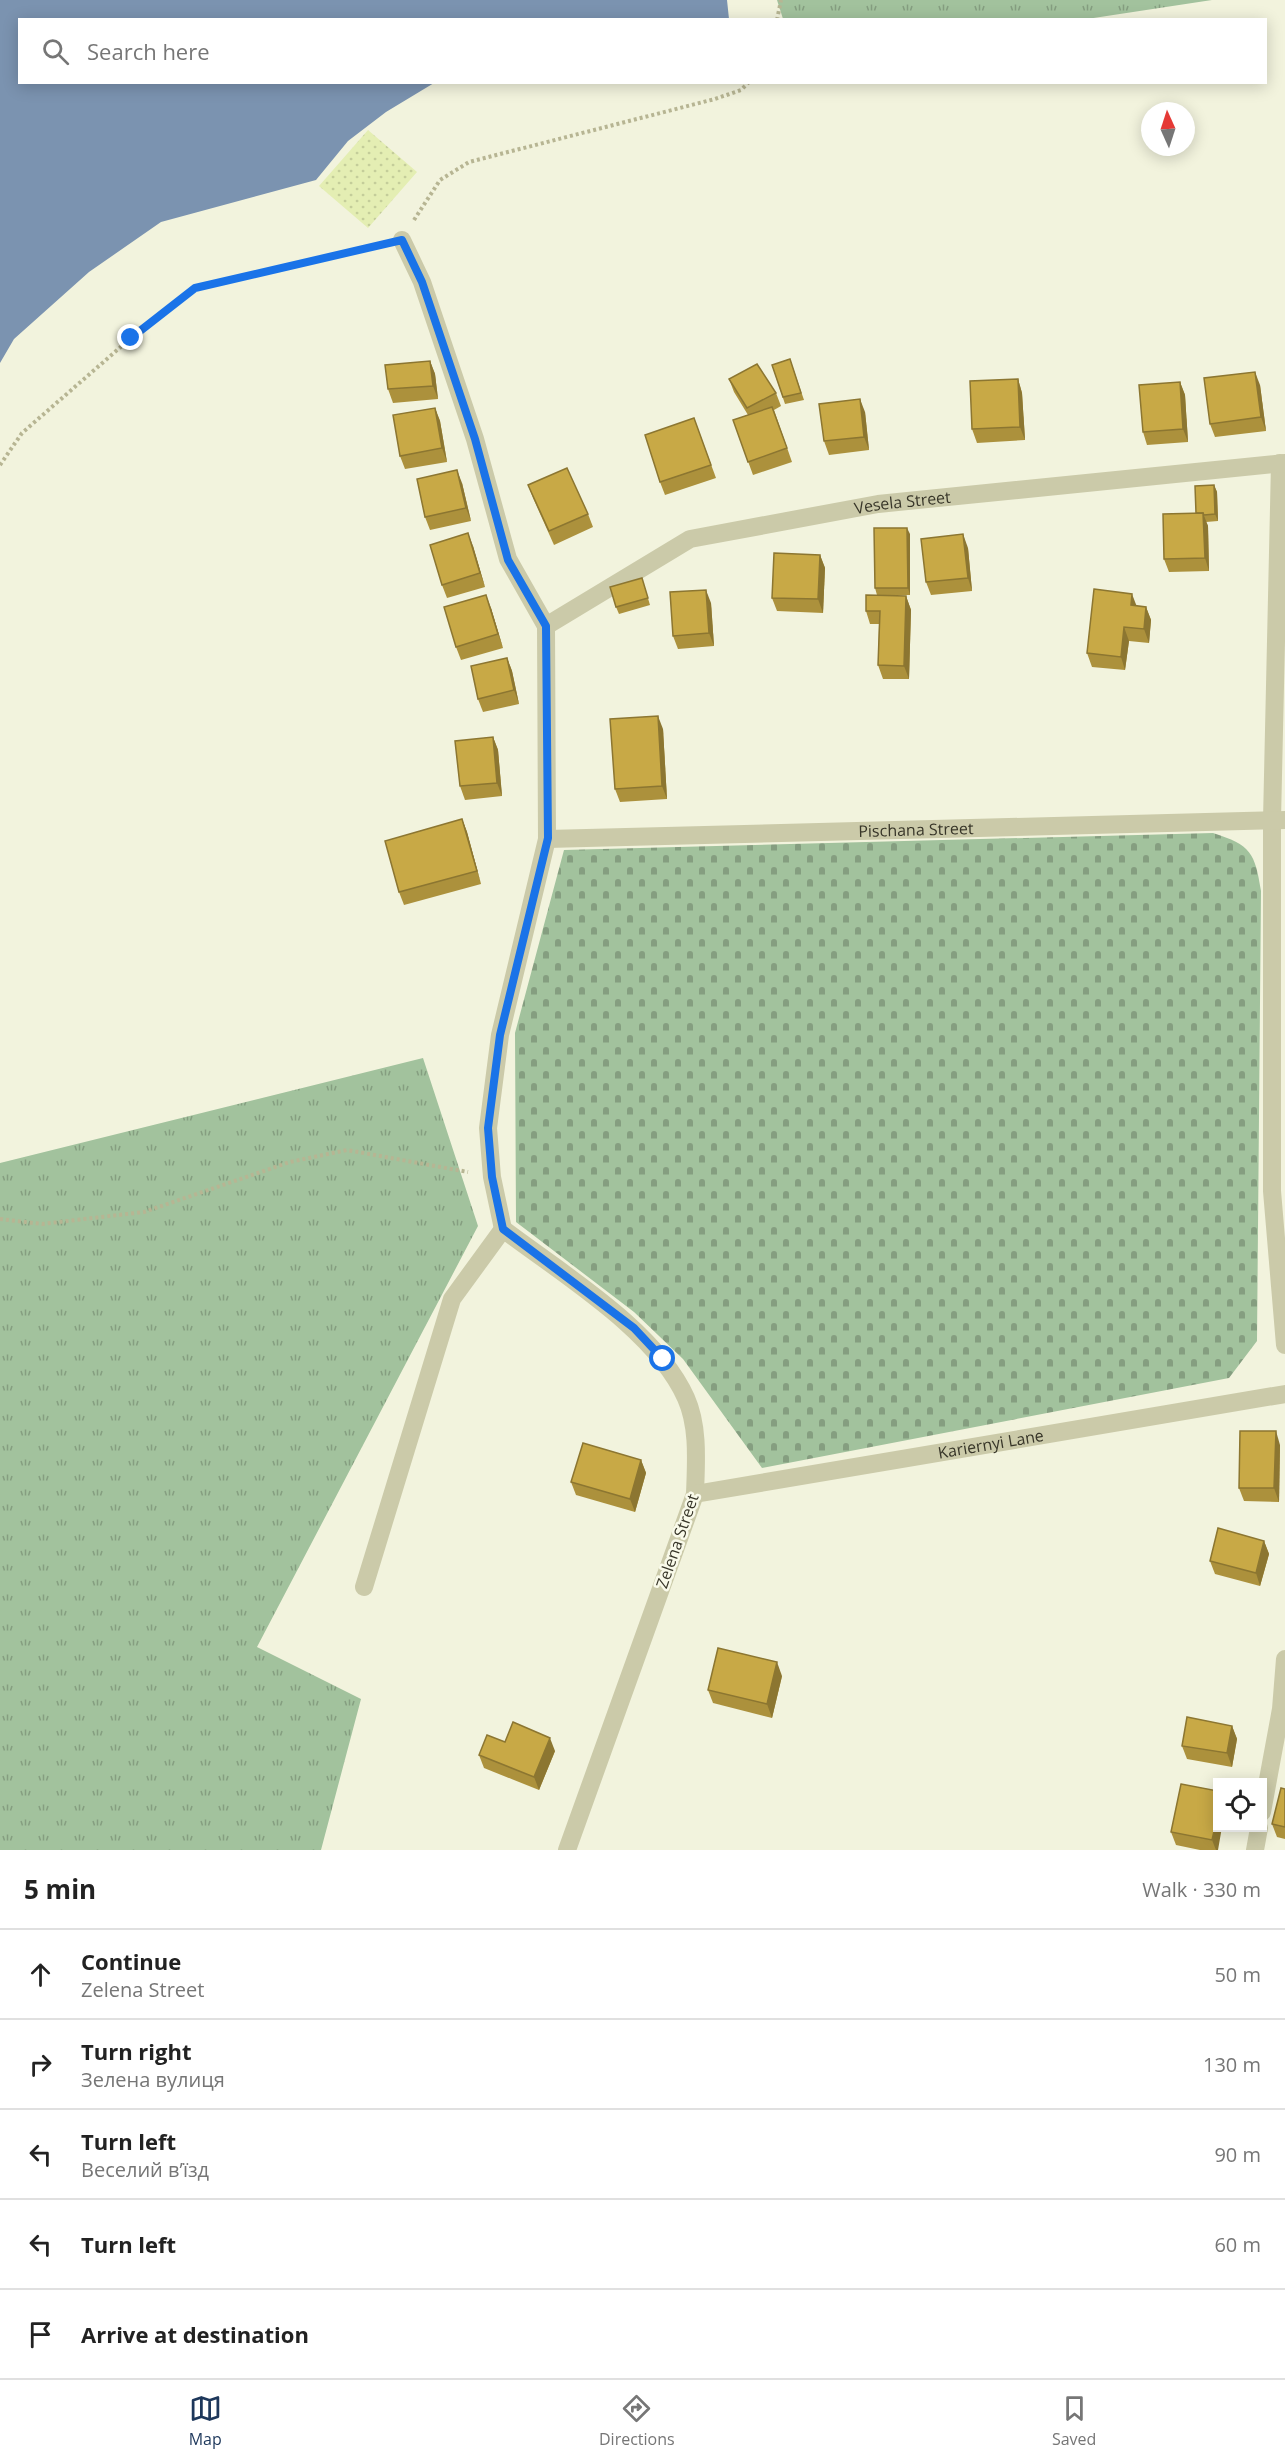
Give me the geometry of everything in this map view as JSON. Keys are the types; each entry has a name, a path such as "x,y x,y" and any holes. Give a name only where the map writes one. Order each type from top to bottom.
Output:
{"street":[{"path":"364,1587 452,1299 503,1229 492,1177 488,1128 500,1035 548,838 546,626 508,560 475,439 422,282 402,240"},
{"path":"1283,463 1272,1191 1285,1345"},
{"name":"Vesela Street","path":"546,626 690,539 878,504 1283,463"},
{"name":"Pischana Street","path":"548,838 1279,820"},
{"path":"1272,1191 1285,1166"},
{"name":"Zelena Street","path":"503,1229 634,1328 663,1359 687,1400 696,1445 695,1494 567,1850"},
{"name":"Kariernyi Lane","path":"695,1494 1285,1394"},
{"path":"1267,1789 1281,1709 1285,1659"},
{"path":"1255,1850 1258,1832"}],"path":[{"path":"777,18 781,0"},
{"path":"0,465 22,433 131,338 195,288 402,240 440,180 469,162 715,99 741,90 747,84"},
{"path":"0,1219 42,1224 144,1212 290,1162 347,1150 492,1177"}],"green space":[{"path":"777,0 1212,0 1094,18 783,18"},
{"path":"1213,833 1236,842 1249,852 1256,868 1261,891 1257,1341 1229,1378 762,1468 683,1359 634,1312 516,1222 515,1033 564,850"},
{"path":"423,1058 478,1226 257,1647 361,1699 321,1850 0,1850 0,1163"}],"sand":[{"path":"368,130 417,172 368,228 319,186"}],"water":[{"path":"0,0 727,0 729,18 18,18 18,84 432,84 386,112 348,141 316,180 161,222 89,272 14,339 0,363"}],"building":[{"path":"790,359 801,393 783,397 772,365"},
{"path":"430,361 433,386 388,389 385,365"},
{"path":"757,364 776,393 747,408 729,379"},
{"path":"1255,372 1261,417 1210,424 1204,378"},
{"path":"1018,379 1020,427 972,429 970,381"},
{"path":"1180,382 1183,429 1143,432 1139,385"},
{"path":"860,399 864,437 824,441 819,404"},
{"path":"772,407 787,448 748,462 733,420"},
{"path":"435,408 442,448 400,456 393,415"},
{"path":"694,418 711,465 660,482 645,435"},
{"path":"567,468 588,514 549,531 528,485"},
{"path":"457,470 466,508 425,517 417,479"},
{"path":"1214,485 1215,514 1196,513 1195,486"},
{"path":"1203,513 1205,558 1164,559 1163,514"},
{"path":"874,528 907,528 908,588 875,588"},
{"path":"468,533 480,573 442,585 430,545"},
{"path":"963,534 968,578 926,582 921,539"},
{"path":"774,553 820,555 818,599 772,598"},
{"path":"642,578 648,598 616,607 610,587"},
{"path":"1094,589 1132,594 1131,605 1146,607 1144,629 1124,627 1121,657 1087,653"},
{"path":"706,590 709,633 673,636 670,592"},
{"path":"486,595 498,634 456,647 444,607"},
{"path":"866,595 906,596 904,666 878,665 880,611 866,611"},
{"path":"507,658 514,690 478,699 471,666"},
{"path":"658,716 662,786 615,789 610,719"},
{"path":"493,737 497,783 460,786 455,741"},
{"path":"462,819 477,871 399,892 385,841"},
{"path":"1240,1431 1276,1431 1274,1488 1239,1488"},
{"path":"583,1443 641,1460 630,1499 571,1482"},
{"path":"1218,1528 1264,1541 1256,1573 1210,1561"},
{"path":"718,1648 777,1662 767,1704 708,1690"},
{"path":"1187,1717 1232,1726 1227,1753 1182,1746"},
{"path":"513,1722 550,1738 534,1777 479,1755 487,1735 505,1742"},
{"path":"1181,1784 1213,1790 1212,1840 1171,1832"},
{"path":"1281,1788 1285,1789 1285,1827 1272,1824"}],"route":[{"path":"131,338 195,288 402,240 422,282 475,439 508,560 546,626 548,838 500,1035 488,1128 492,1177 503,1229 634,1328 663,1359"}]}
